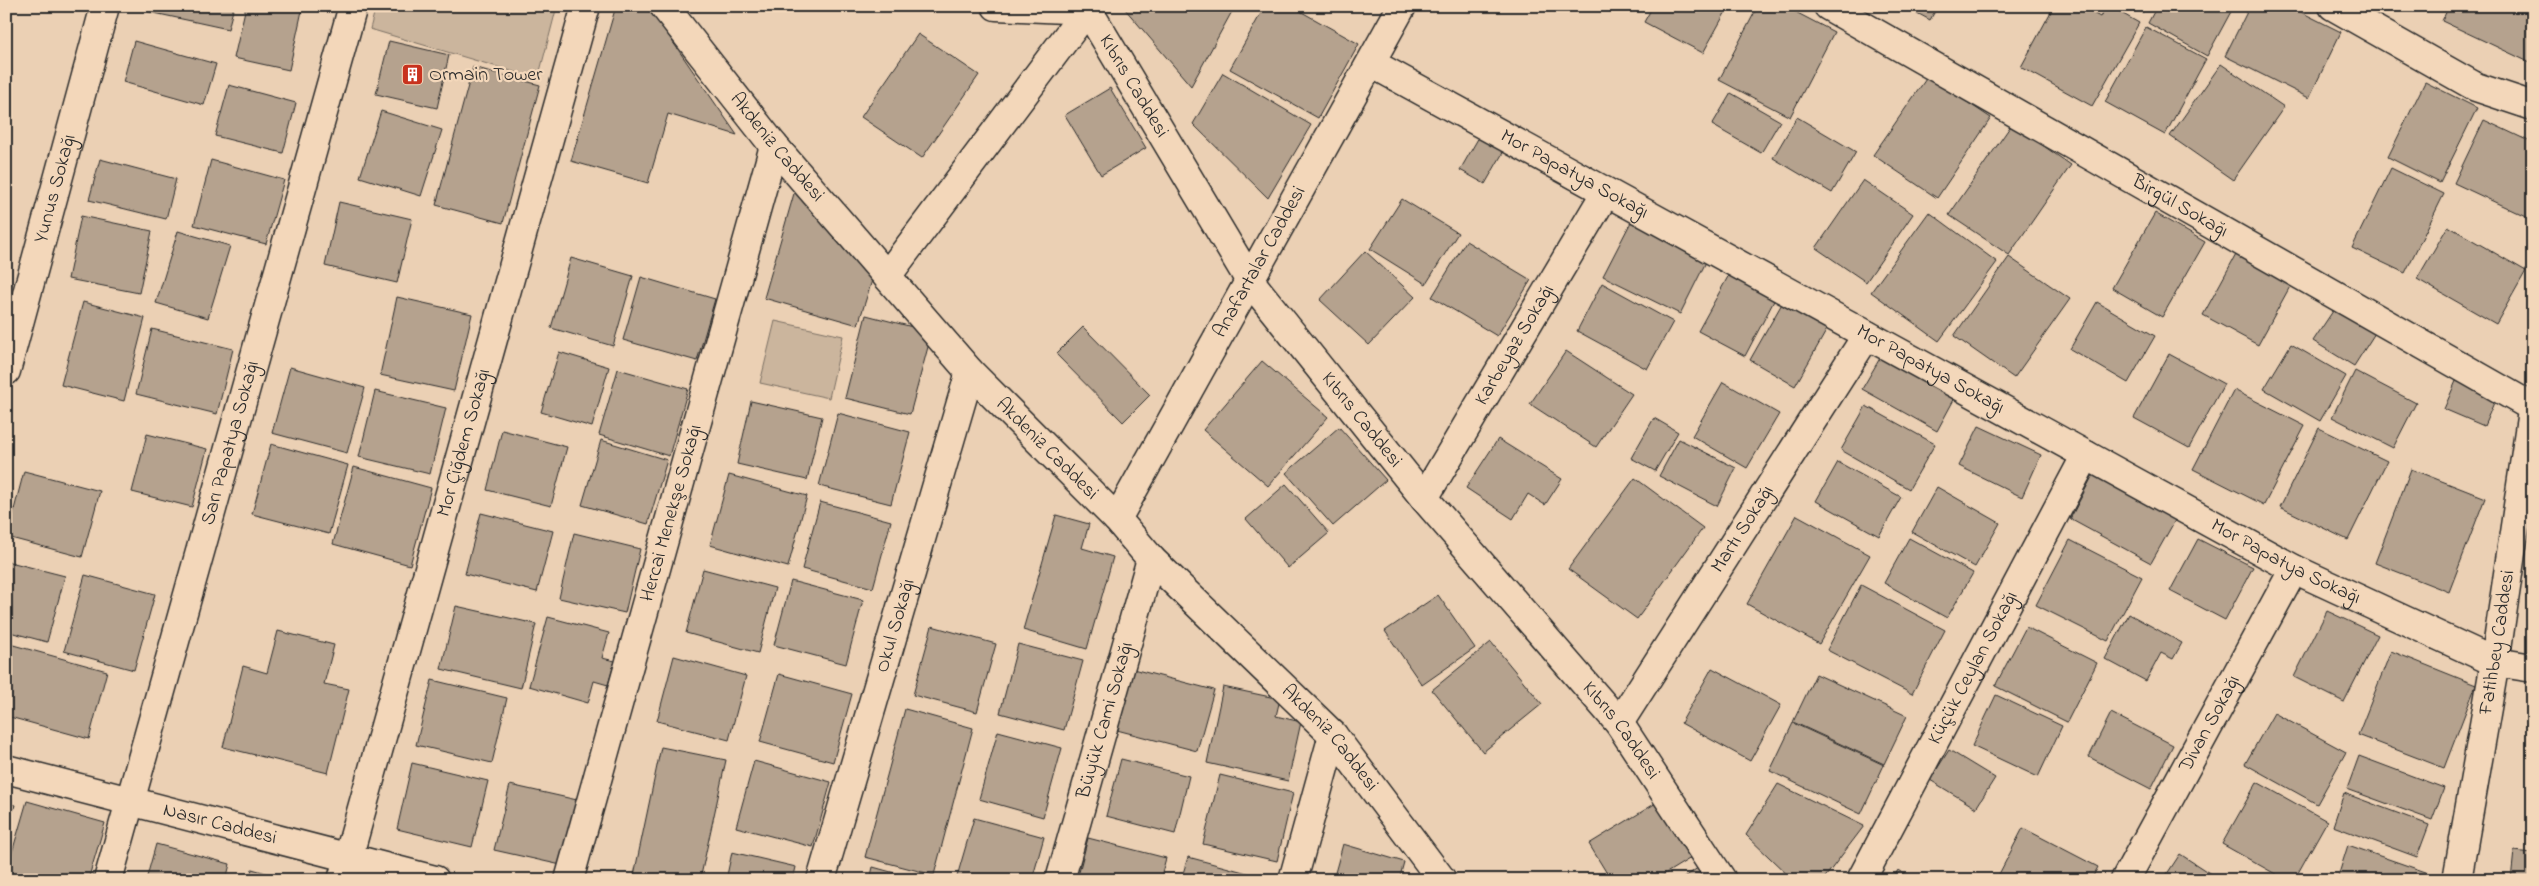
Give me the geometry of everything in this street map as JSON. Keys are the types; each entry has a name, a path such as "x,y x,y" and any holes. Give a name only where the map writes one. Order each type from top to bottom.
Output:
{"street":[{"name":"Yunus Sokağı","path":"6,371 105,6"},
{"name":"Sarı Papatya Sokağı","path":"108,880 353,6"},
{"name":"Mor Çiğdem Sokağı","path":"345,868 586,6"},
{"name":"Akdeniz Caddesi","path":"664,6 774,146 970,372 1117,519 1151,559 1333,735 1442,880"},
{"path":"996,6 1089,8"},
{"name":"Anafartalar Caddesi","path":"1117,519 1402,6"},
{"name":"Birgül Sokağı","path":"1828,6 2533,406"},
{"path":"2334,6 2476,87 2533,106"},
{"path":"887,276 1089,8"},
{"name":"Kıbrıs Caddesi","path":"1089,8 1250,281 1424,498 1619,723 1722,880"},
{"name":"Mor Papatya Sokağı","path":"1371,63 2294,569 2495,662 2533,668"},
{"name":"Hercai Menekşe Sokağı","path":"569,880 774,146"},
{"name":"Karbeyaz Sokağı","path":"1424,498 1606,192"},
{"name":"Martı Sokağı","path":"1619,723 1867,335"},
{"name":"Okul Sokağı","path":"821,880 970,372"},
{"name":"Fatihbey Caddesi","path":"2457,880 2495,662 2533,406"},
{"name":"Küçük Ceylan Sokağı","path":"1861,880 2086,455"},
{"name":"Büyük Cami Sokağı","path":"1060,880 1151,559"},
{"name":"Divan Sokağı","path":"2125,880 2294,569"},
{"path":"1293,880 1333,735"},
{"name":"Nasır Caddesi","path":"6,769 130,801 345,868 435,880"}],"shaded area":[{"path":"376,6 557,6 538,79 370,29"},
{"path":"775,321 843,336 829,398 760,383"}],"building":[{"path":"146,6 234,6 228,29 145,11"},
{"path":"246,6 303,6 289,70 234,58"},
{"path":"616,6 648,6 737,135 668,114 648,183 571,161"},
{"path":"1127,6 1235,6 1191,86 1125,9"},
{"path":"1265,6 1291,6 1359,44 1318,118 1230,69"},
{"path":"1653,6 1729,6 1703,53 1644,22"},
{"path":"1758,6 1784,6 1834,32 1790,117 1719,80"},
{"path":"1904,6 1938,6 1930,20"},
{"path":"2054,6 2080,6 2100,17 2106,6 2109,6 2139,23 2092,106 2021,67"},
{"path":"2129,6 2146,6 2142,13"},
{"path":"2157,6 2234,6 2207,56 2148,23"},
{"path":"2250,6 2289,6 2341,32 2309,98 2225,56"},
{"path":"2449,6 2533,6 2533,64 2442,21"},
{"path":"2146,27 2206,59 2165,135 2105,102"},
{"path":"918,34 979,75 922,158 861,117"},
{"path":"134,41 216,64 204,105 123,82"},
{"name":"Ormain Tower","path":"389,41 449,55 437,108 376,94"},
{"path":"2221,64 2284,107 2233,180 2170,136"},
{"path":"473,67 540,85 503,223 436,205"},
{"path":"1223,73 1311,125 1268,198 1193,124"},
{"path":"1928,76 1991,118 1937,198 1873,155"},
{"path":"2425,82 2477,108 2440,183 2388,157"},
{"path":"229,85 296,103 283,153 215,136"},
{"path":"1110,88 1146,148 1101,175 1065,115"},
{"path":"1731,93 1780,121 1761,153 1712,125"},
{"path":"381,111 442,130 421,196 360,177"},
{"path":"1797,117 1856,152 1832,193 1773,158"},
{"path":"2484,120 2533,143 2533,220 2454,183"},
{"path":"2012,124 2071,165 2009,255 1949,215"},
{"path":"1483,130 1508,144 1485,184 1460,170"},
{"path":"100,159 176,179 166,219 89,200"},
{"path":"211,160 284,180 266,244 194,225"},
{"path":"2391,168 2444,194 2405,273 2352,248"},
{"path":"1863,180 1913,214 1866,282 1816,248"},
{"path":"797,183 873,277 858,325 764,298"},
{"path":"1402,199 1458,233 1426,284 1370,249"},
{"path":"339,202 412,219 397,283 325,266"},
{"path":"1929,212 1997,262 1939,341 1871,292"},
{"path":"2155,213 2205,242 2162,317 2112,288"},
{"path":"81,216 152,231 139,293 68,279"},
{"path":"1633,218 1709,256 1680,314 1603,276"},
{"path":"2448,226 2526,271 2496,324 2417,279"},
{"path":"178,231 230,246 208,318 156,303"},
{"path":"1466,241 1531,280 1497,336 1432,297"},
{"path":"1365,251 1415,297 1369,345 1320,300"},
{"path":"2238,251 2293,281 2258,345 2203,315"},
{"path":"2009,257 2070,299 2014,378 1954,336"},
{"path":"571,258 633,276 613,346 551,328"},
{"path":"1730,273 1776,297 1745,356 1698,331"},
{"path":"641,277 715,299 697,361 623,340"},
{"path":"1602,283 1673,322 1647,369 1577,331"},
{"path":"397,297 472,314 454,391 380,375"},
{"path":"1784,300 1829,326 1795,386 1750,360"},
{"path":"83,302 145,318 124,401 61,385"},
{"path":"2097,302 2155,336 2128,383 2070,349"},
{"path":"2335,308 2375,333 2354,366 2313,341"},
{"path":"866,315 932,332 910,414 845,398"},
{"path":"1083,327 1150,395 1123,422 1056,354"},
{"path":"152,329 233,349 217,414 136,394"},
{"path":"2291,344 2346,376 2320,421 2264,389"},
{"path":"1566,351 1632,394 1596,447 1530,404"},
{"path":"559,352 609,367 592,427 541,412"},
{"path":"1883,353 1957,394 1937,431 1862,389"},
{"path":"2169,354 2224,384 2189,448 2134,418"},
{"path":"1262,361 1328,417 1268,486 1203,430"},
{"path":"290,367 365,388 347,453 272,433"},
{"path":"618,369 688,389 669,456 599,435"},
{"path":"2355,371 2416,403 2393,448 2332,417"},
{"path":"2456,381 2496,398 2484,426 2444,409"},
{"path":"1723,382 1779,414 1747,468 1692,436"},
{"path":"2234,390 2305,426 2264,505 2193,469"},
{"path":"375,391 446,408 430,474 359,457"},
{"path":"751,401 822,417 807,480 737,464"},
{"path":"1866,406 1935,444 1909,489 1841,450"},
{"path":"838,413 910,432 891,504 819,486"},
{"path":"1654,418 1678,432 1655,471 1631,458"},
{"path":"1979,426 2041,455 2022,497 1959,466"},
{"path":"1339,427 1386,480 1333,526 1286,473"},
{"path":"2319,428 2387,461 2348,540 2280,507"},
{"path":"502,430 567,447 551,506 487,490"},
{"path":"147,434 207,449 192,507 132,492"},
{"path":"1498,439 1562,479 1545,505 1528,494 1513,519 1466,488"},
{"path":"1679,439 1736,468 1717,506 1659,476"},
{"path":"601,440 667,460 648,524 582,505"},
{"path":"271,444 348,465 329,534 252,514"},
{"path":"1838,462 1901,497 1879,536 1816,501"},
{"path":"354,467 431,488 410,565 333,544"},
{"path":"2411,469 2485,498 2449,592 2375,563"},
{"path":"24,471 100,491 82,557 7,537"},
{"path":"2095,471 2178,515 2151,563 2070,519"},
{"path":"729,475 807,496 788,567 710,545"},
{"path":"1635,478 1703,528 1637,619 1568,569"},
{"path":"1286,484 1329,533 1288,568 1246,519"},
{"path":"1937,487 2000,523 1975,567 1912,532"},
{"path":"820,502 891,521 873,588 802,569"},
{"path":"481,513 553,531 537,592 465,574"},
{"path":"1056,515 1089,524 1082,548 1113,557 1087,649 1023,630"},
{"path":"1797,515 1870,555 1819,644 1747,604"},
{"path":"574,533 640,549 625,613 559,598"},
{"path":"1909,538 1973,573 1947,618 1884,583"},
{"path":"2198,539 2253,567 2225,620 2170,591"},
{"path":"2070,540 2142,577 2108,641 2036,605"},
{"path":"6,561 65,576 47,642 6,631"},
{"path":"703,569 775,588 758,653 686,633"},
{"path":"85,575 155,594 134,670 64,651"},
{"path":"791,581 863,600 846,664 774,645"},
{"path":"1861,585 1945,630 1912,694 1827,650"},
{"path":"1438,595 1475,648 1422,685 1385,631"},
{"path":"456,606 536,624 521,688 441,669"},
{"path":"2327,611 2378,635 2344,702 2294,677"},
{"path":"2129,614 2182,643 2173,659 2161,653 2146,681 2105,659"},
{"path":"548,617 609,633 602,658 615,661 608,685 594,681 588,703 529,686"},
{"path":"932,626 996,644 977,712 913,695"},
{"path":"2026,627 2097,663 2067,722 1995,686"},
{"path":"278,631 334,645 324,684 349,689 328,773 223,747 243,666 267,673"},
{"path":"1491,642 1542,704 1483,752 1432,690"},
{"path":"6,643 107,671 89,739 6,716"},
{"path":"1018,644 1083,661 1064,730 1000,713"},
{"path":"2391,651 2476,685 2444,768 2358,735"},
{"path":"674,656 746,676 729,740 657,721"},
{"path":"1129,668 1214,690 1197,751 1113,729"},
{"path":"1712,668 1781,705 1750,761 1681,723"},
{"path":"779,674 852,694 833,762 760,742"},
{"path":"1816,674 1907,716 1884,764 1793,722"},
{"path":"432,680 507,698 492,763 416,745"},
{"path":"1223,687 1280,699 1276,716 1301,722 1288,781 1207,763"},
{"path":"1996,695 2062,726 2038,777 1972,746"},
{"path":"905,709 973,728 934,875 865,857"},
{"path":"2111,713 2173,745 2151,789 2089,757"},
{"path":"2274,713 2346,752 2317,804 2245,764"},
{"path":"1793,723 1884,765 1861,814 1770,771"},
{"path":"998,731 1062,748 1043,817 979,799"},
{"path":"661,747 726,760 700,880 633,880"},
{"path":"1949,750 1995,778 1976,808 1930,780"},
{"path":"2359,756 2444,788 2432,820 2347,789"},
{"path":"1121,759 1189,776 1175,834 1106,816"},
{"path":"754,761 831,782 813,847 736,827"},
{"path":"412,763 488,781 472,847 397,829"},
{"path":"1220,775 1293,793 1277,861 1203,844"},
{"path":"2257,782 2327,821 2294,880 2286,880 2222,844"},
{"path":"1778,784 1864,826 1823,880 1793,880 1746,835"},
{"path":"510,785 586,802 570,867 494,850"},
{"path":"2344,793 2429,825 2417,857 2333,826"},
{"path":"1661,800 1694,856 1655,880 1611,880 1589,844"},
{"path":"27,801 105,823 88,880 29,880 6,873"},
{"path":"6,803 15,805 6,833"},
{"path":"974,818 1044,837 1032,880 956,880"},
{"path":"2023,828 2098,867 2091,880 1996,880"},
{"path":"1088,838 1166,858 1160,880 1077,880"},
{"path":"156,844 230,864 226,880 146,880"},
{"path":"1343,844 1404,862 1399,880 1333,880"},
{"path":"2348,845 2440,877 2439,880 2337,880"},
{"path":"2514,851 2533,853 2533,880 2511,880"},
{"path":"732,852 796,867 793,880 726,880"},
{"path":"2180,854 2220,880 2163,880"},
{"path":"1188,857 1266,878 1265,880 1181,880"},
{"path":"1703,864 1714,880 1681,880"},
{"path":"873,867 920,880 870,880"},
{"path":"252,869 291,880 249,880"},
{"path":"1898,870 1912,880 1892,880"}],"place":[{"name":"Ormain Tower","path":"413,75"}]}
